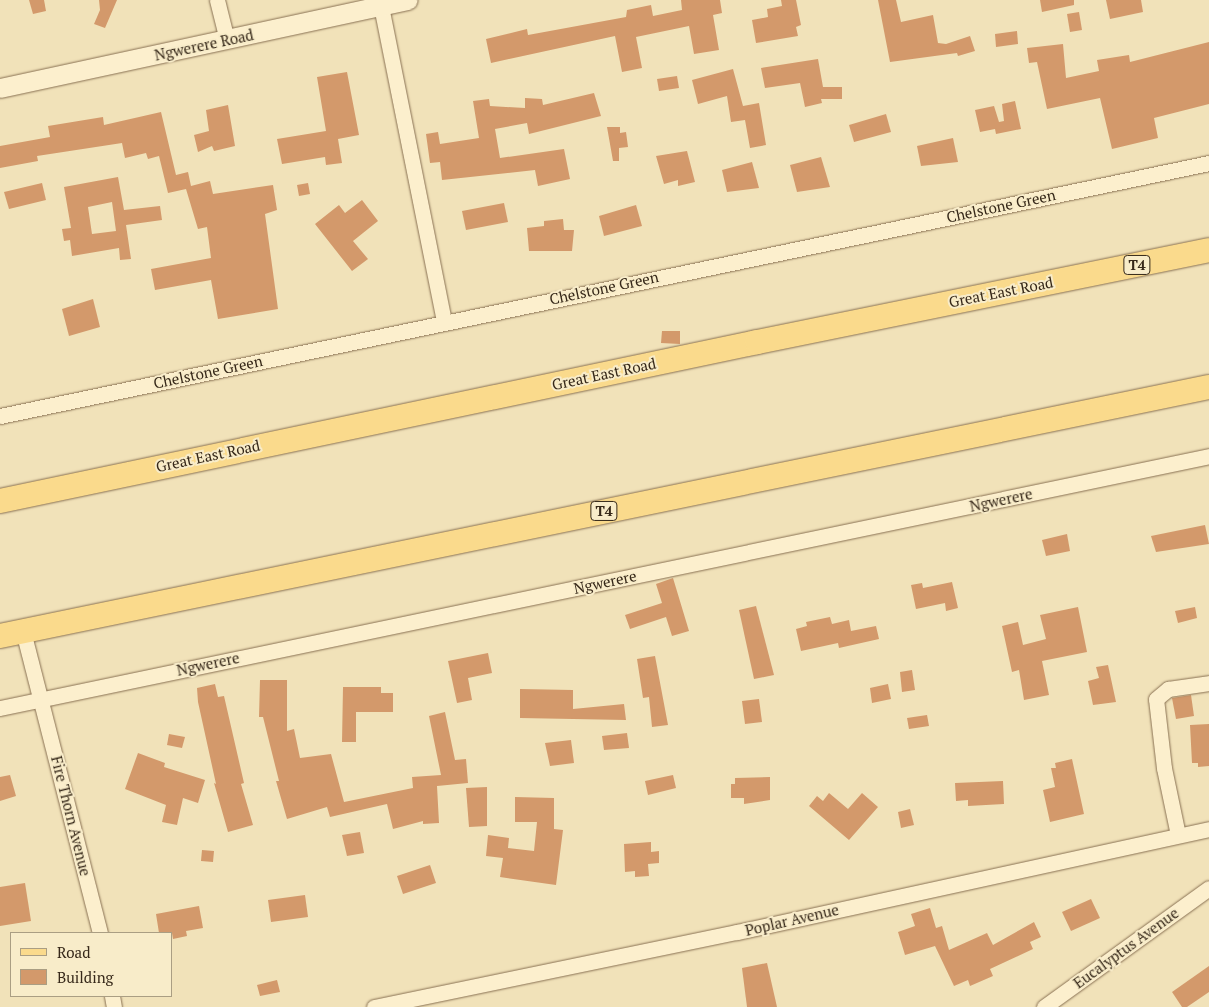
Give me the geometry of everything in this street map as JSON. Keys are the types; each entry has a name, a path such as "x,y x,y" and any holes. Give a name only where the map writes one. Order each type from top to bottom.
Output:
{"main road":[{"name":"Great East Road","path":"0,502 737,346 1209,250"},
{"name":"T4","path":"0,636 1209,387"}],"street":[{"path":"217,0 227,40"},
{"name":"Ngwerere Road","path":"0,88 408,0"},
{"path":"381,6 444,322"},
{"name":"Chelstone Green","path":"0,416 1209,163"},
{"name":"Ngwerere","path":"0,708 1209,456"},
{"name":"Fire Thorn Avenue","path":"23,631 100,932"},
{"path":"1178,835 1164,768 1156,700 1168,689 1209,683"},
{"name":"Poplar Avenue","path":"374,1007 737,932 1178,835 1209,830"},
{"name":"Eucalyptus Avenue","path":"1044,1007 1209,888"}],"building":[{"path":"29,0 44,0 46,11 33,14"},
{"path":"99,0 117,0 105,28 94,24 100,10"},
{"path":"681,0 720,0 722,13 713,15 719,50 694,54 689,26 636,37 642,68 622,72 615,36 491,63 486,39 527,29 528,35 626,17 627,10 651,5 653,16 682,10"},
{"path":"781,0 796,0 801,25 796,27 798,36 756,43 752,20 768,17 767,9 782,6"},
{"path":"878,0 896,0 901,22 933,15 938,43 946,44 970,36 975,51 958,56 957,53 890,62"},
{"path":"1040,0 1074,0 1074,5 1042,12"},
{"path":"1106,0 1141,0 1143,12 1110,19"},
{"path":"1079,12 1082,30 1070,32 1067,14"},
{"path":"1017,31 1018,44 996,47 995,34"},
{"path":"1209,42 1209,104 1154,118 1158,138 1112,149 1100,98 1047,109 1037,62 1029,63 1027,48 1063,44 1066,78 1099,71 1097,60 1129,55 1130,62"},
{"path":"818,59 823,87 842,87 842,99 821,99 822,103 805,107 800,83 765,88 761,68"},
{"path":"733,69 743,106 759,103 766,145 750,148 745,120 731,122 727,96 698,104 692,80"},
{"path":"347,72 359,135 338,139 342,163 326,165 325,157 282,164 277,139 326,131 317,77"},
{"path":"677,76 679,88 659,91 657,79"},
{"path":"594,93 601,116 529,134 527,123 495,129 500,158 564,149 570,179 538,186 535,170 442,180 440,162 430,163 426,134 438,132 440,144 479,138 473,101 489,99 490,106 525,108 525,98 542,99 543,105"},
{"path":"1015,101 1021,129 996,134 995,129 980,132 975,110 994,106 999,122 1004,121 1002,104"},
{"path":"228,105 235,146 214,151 212,146 198,152 194,135 209,131 206,110"},
{"path":"161,112 176,175 188,172 191,186 210,181 213,194 273,185 277,210 265,214 278,309 218,319 211,280 155,290 151,269 211,258 207,227 198,229 186,189 168,193 159,156 148,159 146,153 125,158 122,143 37,156 38,161 0,168 0,146 50,137 48,126 103,117 104,125"},
{"path":"886,114 891,132 854,142 849,125"},
{"path":"607,127 620,127 620,133 626,132 628,147 619,148 619,161 613,161"},
{"path":"953,138 958,162 921,166 917,146"},
{"path":"687,151 695,182 678,186 678,180 664,184 656,156"},
{"path":"821,157 830,187 797,192 790,165"},
{"path":"752,162 759,188 727,192 722,170"},
{"path":"118,177 124,210 160,206 162,220 126,225 131,259 120,260 119,248 72,256 70,240 64,241 62,229 71,228 64,187","holes":["112,202 116,231 92,234 88,207"]},
{"path":"42,183 46,200 9,209 4,192"},
{"path":"308,183 310,194 299,196 297,185"},
{"path":"362,200 378,221 353,241 368,259 352,271 315,224 339,205 345,213"},
{"path":"504,203 508,222 466,230 462,211"},
{"path":"636,205 642,226 604,236 599,216"},
{"path":"563,219 564,230 574,230 572,251 529,251 527,228 544,226 544,221"},
{"path":"93,299 100,327 69,336 62,309"},
{"path":"662,331 680,331 680,344 661,343"},
{"path":"1205,525 1209,544 1156,552 1151,536"},
{"path":"1067,534 1070,551 1046,556 1042,540"},
{"path":"673,578 689,631 672,636 666,617 630,629 625,615 662,603 656,584"},
{"path":"952,582 958,608 946,611 945,603 916,609 911,585 922,583 923,588"},
{"path":"756,606 774,675 754,679 739,610"},
{"path":"1078,607 1087,652 1042,661 1049,695 1024,700 1019,670 1012,672 1002,626 1018,622 1023,645 1046,639 1040,615"},
{"path":"1195,607 1197,618 1178,623 1175,611"},
{"path":"830,617 832,624 849,620 851,631 876,626 879,639 839,648 838,643 801,651 796,629 807,626 806,622"},
{"path":"488,653 492,673 468,678 472,700 457,703 448,661"},
{"path":"655,656 668,725 652,727 649,697 643,698 637,659"},
{"path":"1108,665 1116,702 1093,705 1088,681 1099,678 1096,667"},
{"path":"912,670 915,690 902,692 900,672"},
{"path":"260,680 287,680 287,731 294,729 300,758 331,754 344,802 413,788 412,777 441,775 429,716 445,712 455,760 466,759 468,783 437,786 439,823 423,824 423,821 393,829 387,804 330,817 327,807 287,819 276,781 279,781 263,717 259,717"},
{"path":"215,684 218,697 224,696 244,783 241,784 253,825 228,832 214,783 216,784 198,702 197,688"},
{"path":"888,684 891,699 872,703 870,688"},
{"path":"343,687 381,687 381,693 393,693 393,712 356,712 356,742 342,742"},
{"path":"520,689 573,690 573,709 624,704 626,720 520,718"},
{"path":"1191,695 1194,716 1176,719 1172,698"},
{"path":"759,699 762,722 745,724 742,701"},
{"path":"927,715 929,726 909,729 907,718"},
{"path":"1209,724 1209,766 1198,767 1198,763 1192,763 1190,725"},
{"path":"627,733 629,748 604,750 602,736"},
{"path":"169,734 185,737 182,748 167,745"},
{"path":"571,740 574,763 550,766 545,743"},
{"path":"138,753 165,763 164,767 205,780 198,803 183,798 177,825 162,822 166,805 125,789"},
{"path":"1072,759 1084,814 1050,822 1043,790 1055,787 1051,768 1056,768 1055,763"},
{"path":"10,775 16,796 0,801 0,777"},
{"path":"673,775 676,788 648,795 645,781"},
{"path":"770,777 770,800 744,804 744,798 731,798 731,784 735,784 735,778"},
{"path":"1003,781 1004,804 968,806 968,800 956,801 955,783"},
{"path":"487,787 487,826 469,827 466,788"},
{"path":"829,793 848,809 862,793 878,807 849,840 809,806 817,796 823,801"},
{"path":"515,797 554,798 554,829 563,830 556,885 500,877 503,858 486,856 488,835 509,838 508,848 534,851 537,822 515,822"},
{"path":"910,809 914,825 901,828 898,812"},
{"path":"360,832 364,853 347,856 342,835"},
{"path":"651,842 651,852 659,851 659,863 648,864 649,876 635,877 635,871 625,872 624,844"},
{"path":"202,850 214,851 213,862 201,861"},
{"path":"430,865 436,883 403,894 397,876"},
{"path":"25,883 31,921 0,926 0,887"},
{"path":"305,895 308,917 271,922 268,900"},
{"path":"1091,899 1100,918 1071,931 1062,912"},
{"path":"199,906 203,928 186,931 187,936 173,939 172,932 159,932 156,914"},
{"path":"930,908 936,928 942,926 949,950 987,933 993,945 1034,922 1041,937 1030,942 1033,949 990,969 993,976 970,986 968,980 954,986 935,946 905,955 898,932 915,926 911,914"},
{"path":"767,963 777,1007 747,1007 742,968"},
{"path":"1209,966 1209,992 1187,1007 1182,1007 1172,992"},
{"path":"277,980 280,992 260,996 257,985"}]}
